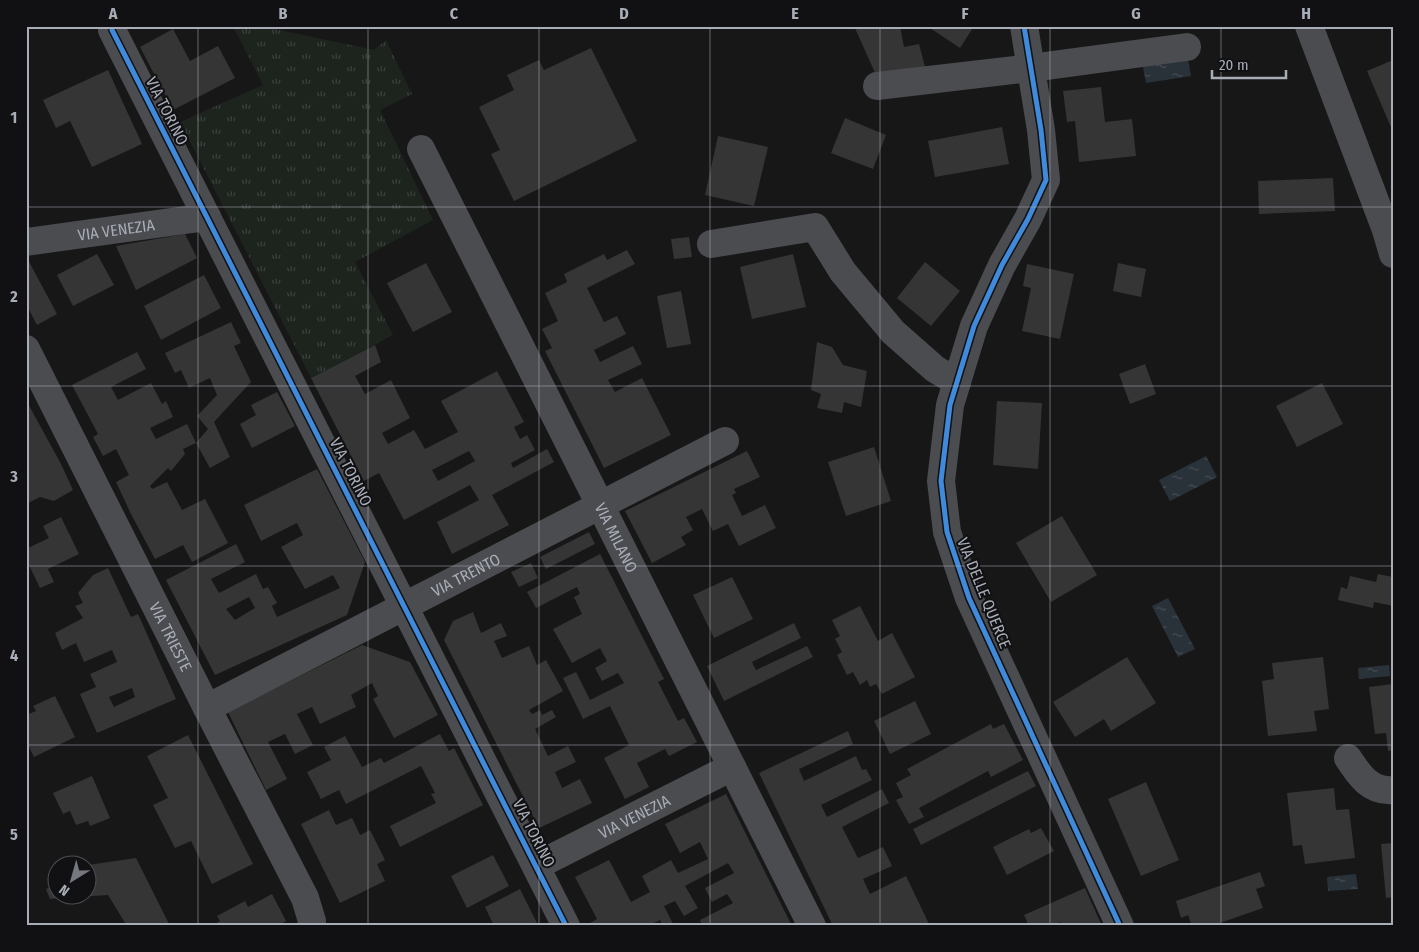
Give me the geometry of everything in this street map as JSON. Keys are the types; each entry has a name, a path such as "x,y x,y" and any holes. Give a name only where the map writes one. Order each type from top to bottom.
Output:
{"street":[{"name":"VIA DELLE QUERCE","path":"1024,26 1041,130 1046,180 1028,219 1002,265 974,326 950,404 941,481 947,532 969,598 1120,926"},
{"path":"1309,26 1386,230 1393,254"},
{"name":"VIA TORINO","path":"112,30 566,926"},
{"path":"878,86 1187,47"},
{"name":"VIA MILANO","path":"421,150 812,926"},
{"name":"VIA VENEZIA","path":"26,242 208,217"},
{"path":"711,244 815,227 843,272 893,332 935,369 957,382"},
{"name":"VIA TRIESTE","path":"26,349 206,708 305,898 312,921 311,926"},
{"name":"VIA TRENTO","path":"206,708 725,441"},
{"path":"1348,758 1359,775 1370,785 1393,790"},
{"name":"VIA VENEZIA","path":"536,866 732,767"}],"green space":[{"path":"233,26 260,26 374,50 386,40 412,94 380,110 433,220 355,262 393,335 311,378 180,122 263,85"}],"water":[{"path":"1187,54 1191,76 1146,83 1142,62"},
{"path":"1206,456 1217,477 1170,501 1159,480"},
{"path":"1168,598 1195,649 1178,657 1152,606"},
{"path":"1389,665 1390,676 1359,679 1358,668"},
{"path":"1356,874 1358,889 1328,891 1327,877"}],"building":[{"path":"854,26 900,26 904,47 919,44 925,67 876,75"},
{"path":"927,26 974,26 960,48"},
{"path":"173,29 190,61 218,46 235,78 173,110 140,47"},
{"path":"591,48 637,141 514,201 491,154 500,150 479,107 514,90 507,75 539,60 544,70"},
{"path":"1393,60 1393,132 1367,71"},
{"path":"108,70 142,144 92,167 70,121 56,128 43,100"},
{"path":"1101,87 1105,122 1132,119 1136,156 1079,162 1075,121 1067,122 1063,91"},
{"path":"845,118 886,135 873,169 831,153"},
{"path":"1002,127 1009,164 935,177 928,141"},
{"path":"718,136 768,147 754,206 705,195"},
{"path":"1333,178 1335,211 1259,214 1258,181"},
{"path":"185,234 197,258 136,290 116,246"},
{"path":"689,237 692,257 674,259 671,239"},
{"path":"627,250 635,264 587,288 604,322 617,316 626,334 594,350 600,362 633,346 642,364 608,380 615,392 642,378 671,435 604,468 545,351 552,348 542,329 558,321 545,293 567,282 564,274 604,254 607,260"},
{"path":"97,254 114,285 73,306 57,275"},
{"path":"793,254 806,307 752,319 740,267"},
{"path":"26,256 57,314 37,325 26,304"},
{"path":"925,262 960,291 931,326 897,298"},
{"path":"426,263 452,312 413,332 387,283"},
{"path":"1118,263 1146,269 1141,297 1113,291"},
{"path":"1027,264 1074,274 1060,339 1022,331 1031,288 1023,286"},
{"path":"204,275 221,308 161,340 144,306"},
{"path":"681,291 691,344 667,348 657,296"},
{"path":"231,322 241,343 234,346 251,382 214,422 230,457 210,468 196,443 208,429 197,416 217,395 210,378 189,388 181,370 175,373 165,353"},
{"path":"817,342 832,347 843,365 867,371 861,407 844,402 842,413 817,408 821,394 811,390"},
{"path":"375,345 381,362 355,376 365,394 391,380 410,418 382,433 388,444 414,430 425,449 458,432 441,401 497,371 524,422 514,427 520,439 527,435 535,450 511,463 513,468 547,449 554,462 492,495 509,525 452,554 437,522 479,500 470,485 404,520 379,473 364,481 311,378","holes":["469,451 475,461 438,481 432,470"]},
{"path":"137,352 146,369 111,387 118,400 151,383 162,404 166,401 173,417 150,428 156,439 187,424 196,443 183,449 185,454 171,471 168,468 150,486 152,489 167,482 182,510 205,499 228,543 192,562 183,545 155,559 116,482 129,475 116,449 103,456 93,437 98,434 72,385"},
{"path":"1145,364 1156,394 1130,404 1119,374"},
{"path":"1322,383 1343,424 1297,447 1276,406"},
{"path":"277,392 295,426 252,448 240,424 256,415 251,405"},
{"path":"26,400 73,490 54,501 40,497 26,504"},
{"path":"997,401 1042,403 1038,469 993,465"},
{"path":"874,447 891,501 846,516 828,462"},
{"path":"747,451 760,477 734,489 736,493 732,495 742,516 765,505 776,528 739,546 728,524 713,531 702,509 686,517 693,530 681,537 686,545 652,563 625,511"},
{"path":"317,469 365,562 347,615 215,675 166,580 236,544 245,562 211,579 219,593 256,574 263,589 268,587 277,603 272,606 277,617 340,588 333,575 305,589 281,547 303,535 297,523 261,541 244,505","holes":["249,597 255,608 235,620 226,609"]},
{"path":"1062,516 1097,575 1051,602 1016,543"},
{"path":"61,517 79,554 48,569 54,582 40,588 26,559 26,549 49,538 43,526"},
{"path":"589,532 595,544 546,569 540,557"},
{"path":"600,554 664,679 658,682 678,721 684,718 697,742 669,756 665,749 637,763 649,787 625,799 604,758 629,745 610,706 583,719 563,678 576,672 590,700 624,683 618,673 602,681 595,668 607,661 600,648 572,663 553,629 582,614 574,597 580,594 577,587 536,608 527,592"},
{"path":"531,563 538,578 519,587 511,572"},
{"path":"108,568 131,617 138,614 176,699 97,733 80,694 96,687 90,674 117,662 112,650 84,662 76,643 62,650 55,633 83,618 75,606 83,603 78,593 93,575","holes":["132,688 135,697 114,707 109,697"]},
{"path":"1378,574 1393,577 1393,606 1374,602 1373,608 1338,600 1341,587 1347,589 1350,576 1376,582"},
{"path":"732,577 753,619 714,638 693,595"},
{"path":"860,606 878,641 892,633 915,677 882,694 876,684 870,687 867,680 860,685 853,672 847,675 837,655 842,652 835,639 840,636 832,620"},
{"path":"473,612 481,633 501,623 507,636 494,641 502,658 529,646 537,665 546,660 563,691 529,710 532,714 540,710 542,715 552,710 556,717 535,729 548,756 568,746 576,762 555,772 562,788 580,779 592,803 539,828 444,640 453,621"},
{"path":"794,623 801,638 752,662 756,670 807,646 813,657 724,701 707,666"},
{"path":"362,645 410,662 438,715 394,738 373,699 378,696 372,683 351,695 356,707 320,724 312,707 297,714 313,745 295,754 285,734 268,742 287,779 266,790 228,712"},
{"path":"1127,657 1156,703 1111,731 1104,719 1075,737 1053,702"},
{"path":"1323,657 1329,709 1314,711 1317,731 1268,736 1262,681 1274,679 1272,663"},
{"path":"1393,684 1393,750 1388,751 1386,733 1375,734 1369,687"},
{"path":"55,696 75,737 34,757 26,741 26,734 28,733 26,715 36,711 33,706"},
{"path":"915,701 931,734 890,754 874,721"},
{"path":"991,724 993,729 1004,724 1023,760 991,777 988,771 919,808 924,817 909,824 896,800 903,797 896,783 911,775 907,769"},
{"path":"848,731 853,744 799,769 804,781 856,756 862,770 866,769 872,780 821,805 827,817 882,789 889,803 842,827 858,858 883,847 892,866 863,879 870,894 906,876 930,926 833,926 759,773"},
{"path":"440,734 449,751 454,748 483,805 400,847 390,826 436,803 431,794 435,793 421,766 346,804 339,790 321,799 307,772 331,760 324,747 345,736 362,767 381,758 384,763"},
{"path":"188,735 253,864 212,884 191,841 175,848 153,805 168,798 147,756"},
{"path":"1028,771 1036,786 921,845 913,829"},
{"path":"92,776 110,818 90,826 88,821 76,825 70,811 63,814 53,793"},
{"path":"1146,782 1179,860 1141,876 1108,799"},
{"path":"1334,788 1336,810 1349,809 1355,858 1305,864 1302,845 1293,846 1287,793"},
{"path":"726,794 792,926 702,926 700,920 733,903 727,894 712,902 705,888 734,873 728,863 685,886 698,908 684,916 675,901 664,906 674,926 663,926 660,920 648,926 585,926 597,919 575,877 609,860 631,902 650,892 642,876 671,860 678,873 708,859 700,842 680,853 665,824"},
{"path":"329,810 336,825 352,818 360,835 370,830 385,860 377,864 385,881 340,903 301,824"},
{"path":"1041,828 1054,851 1007,875 993,847 1029,829 1031,833"},
{"path":"1393,843 1393,897 1386,898 1381,844"},
{"path":"493,855 509,886 467,908 451,876"},
{"path":"136,858 170,926 127,926 108,895 98,896 98,864"},
{"path":"1260,872 1265,886 1256,889 1263,908 1211,926 1192,926 1188,915 1181,918 1176,901"},
{"path":"1085,888 1102,926 1063,926 1061,922 1052,926 1029,926 1024,915"},
{"path":"520,889 537,923 532,926 494,926 485,907"},
{"path":"272,894 286,921 278,926 211,926 220,921 217,916 245,901 248,907"}],"cycle path":[{"path":"1024,26 1041,130 1046,180 1028,219 1002,265 974,326 950,405 941,481 947,532 969,598 1120,926"},
{"path":"112,30 566,926"}]}
